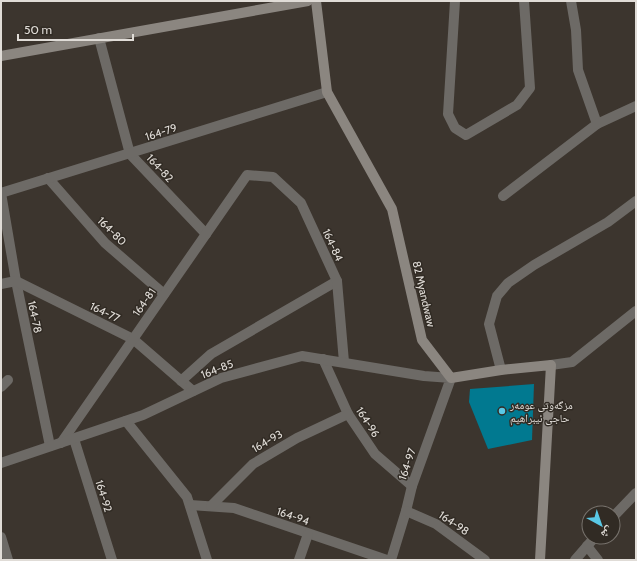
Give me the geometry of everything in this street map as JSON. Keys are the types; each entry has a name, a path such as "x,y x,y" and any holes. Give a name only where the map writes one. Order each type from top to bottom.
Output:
{"street":[{"path":"1,56 308,1"},
{"name":"82 Myandwaw","path":"316,1 327,92 392,210 422,340 451,378"},
{"path":"455,1 448,114 455,128 466,135 517,105 530,88 524,1"},
{"path":"571,1 576,30 578,70 597,124"},
{"name":"164-82","path":"99,38 130,154 206,234"},
{"name":"164-79","path":"1,193 327,92"},
{"path":"503,196 597,124 636,106"},
{"name":"164-81","path":"61,443 247,175"},
{"name":"164-84","path":"247,175 273,177 301,203 337,281 344,362"},
{"name":"164-80","path":"48,178 105,243 164,294"},
{"name":"164-78","path":"1,193 16,281 50,446"},
{"path":"501,370 489,324 497,296 508,283 608,222 636,201"},
{"path":"1,284 16,281"},
{"name":"164-77","path":"16,281 133,339 193,391"},
{"path":"181,381 212,354 337,281"},
{"path":"451,378 501,370 572,362 636,311"},
{"name":"164-85","path":"1,463 144,415 221,378 302,356 424,376 451,378"},
{"name":"164-96","path":"323,359 348,414 374,454 412,486"},
{"path":"540,560 551,365"},
{"name":"164-97","path":"391,560 412,486 451,378"},
{"name":"164-93","path":"211,506 253,464 297,438 348,414"},
{"path":"126,421 187,497 206,560"},
{"name":"164-92","path":"74,439 112,560"},
{"path":"621,509 636,494"},
{"name":"164-94","path":"190,505 234,508 387,560"},
{"name":"164-98","path":"406,511 436,524 485,560"},
{"path":"299,560 308,534"},
{"path":"1,537 8,560"},
{"path":"575,560 586,546 598,560"}],"building":[{"path":"534,384 532,440 488,449 469,402 470,389"}],"place":[{"name":"مزگەوتی عومەر حاجی ئیبراهیم","path":"502,411"}]}
